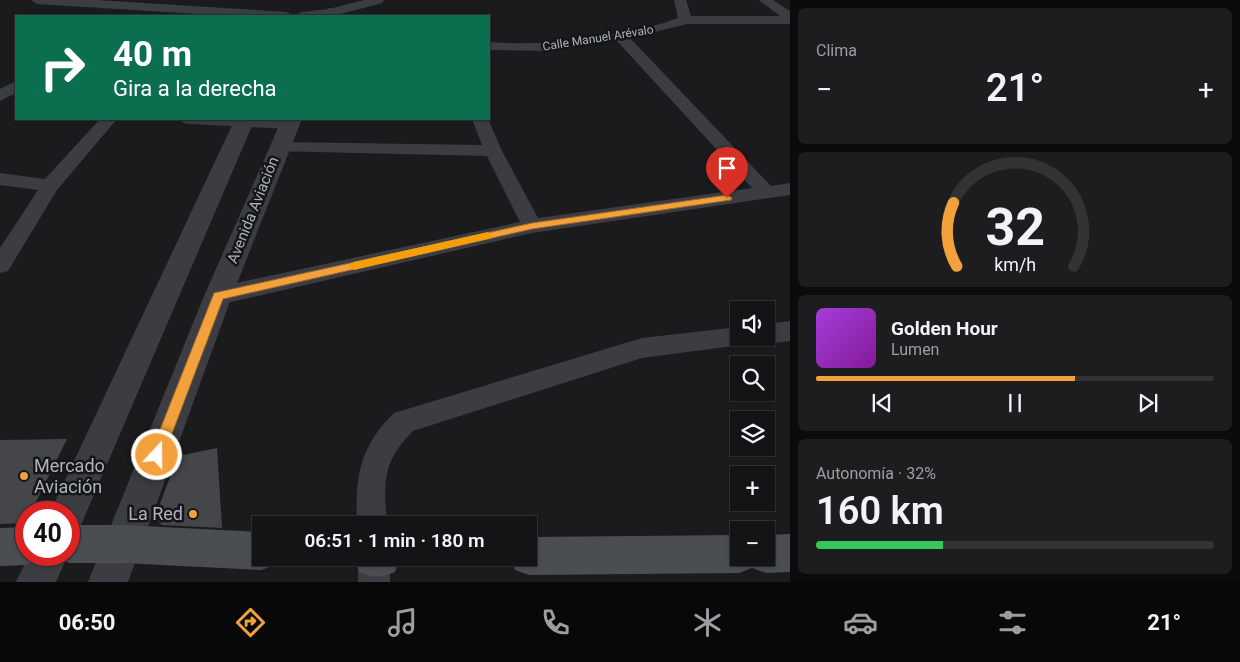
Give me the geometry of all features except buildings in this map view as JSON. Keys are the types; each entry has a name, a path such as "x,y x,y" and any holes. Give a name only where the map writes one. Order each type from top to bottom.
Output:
{"main road":[{"path":"80,544 123,544 252,551"},
{"path":"0,547 15,546"},
{"path":"537,556 730,554"},
{"path":"775,554 790,554"}],"street":[{"path":"37,0 148,3 182,13 252,15"},
{"path":"334,13 378,0"},
{"path":"680,0 685,20"},
{"path":"765,0 790,18"},
{"path":"132,15 148,3"},
{"path":"312,15 334,13 355,15"},
{"name":"Calle Manuel Arévalo","path":"490,46 508,48 536,47 620,36 676,25 685,20 790,18"},
{"path":"620,36 766,192"},
{"path":"0,96 15,87"},
{"path":"0,103 15,104"},
{"path":"0,265 50,186 108,120"},
{"path":"216,120 244,121 287,130 493,151"},
{"path":"480,120 493,151 532,226"},
{"path":"73,501 244,121"},
{"name":"Avenida Aviación","path":"108,582 218,296 287,130"},
{"path":"0,179 50,186"},
{"path":"218,296 532,226 790,189"},
{"path":"775,333 790,331"},
{"path":"371,516 370,492 375,459 387,437 404,422 642,348 730,338"},
{"path":"36,582 43,566"},
{"path":"374,566 374,582"}],"slow traffic":[{"path":"354,266 488,236"}],"place":[{"name":"Mercado Aviación","path":"24,476"},
{"name":"La Red","path":"193,514"}],"route":[{"path":"157,455 218,296 532,226 727,198"}]}
